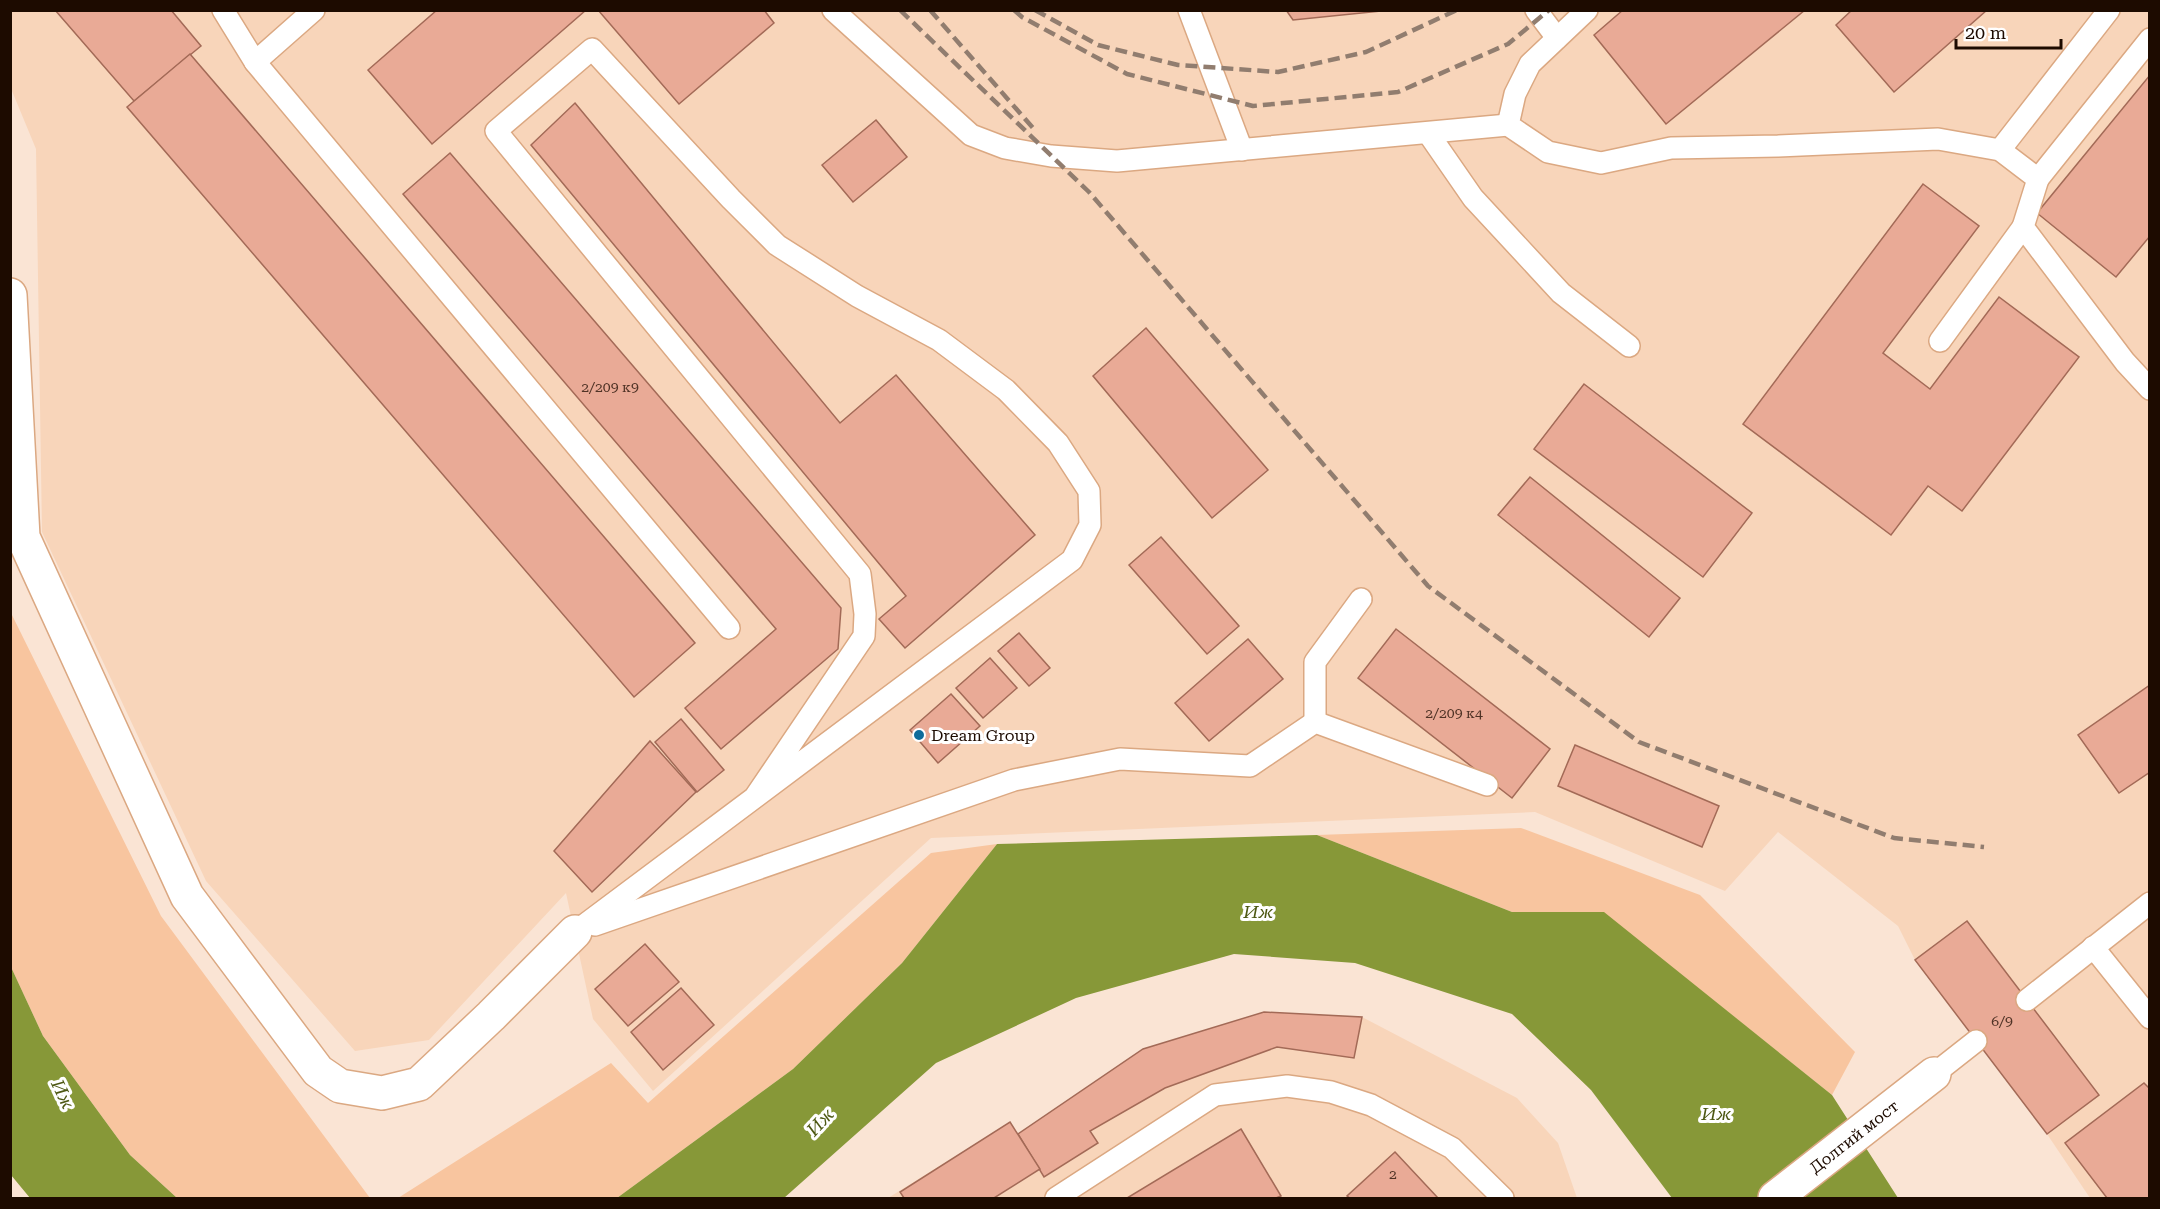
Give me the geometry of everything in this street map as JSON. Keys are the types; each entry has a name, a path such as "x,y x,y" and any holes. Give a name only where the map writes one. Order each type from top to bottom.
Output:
{"street":[{"path":"10,294 23,537 187,896 318,1071 340,1086 382,1093 419,1084 575,932"},
{"name":"Долгий мост","path":"1775,1198 1934,1074"}],"lane":[{"path":"223,10 255,62 729,628"},
{"path":"255,62 314,10"},
{"path":"832,10 971,135 1005,148 1051,156 1117,161 1508,125 1548,152 1601,163 1671,148 1938,140 2000,150 2038,179"},
{"path":"1189,10 1242,150"},
{"path":"1536,10 1557,38"},
{"path":"1508,125 1515,94 1530,64 1587,10"},
{"path":"2000,150 2109,10"},
{"path":"1940,341 2023,227 2038,179 2150,39"},
{"path":"575,932 1072,560 1090,525 1089,491 1059,443 1006,390 939,340 857,296 777,245 730,199 592,49 496,131 860,574 865,614 864,636 755,797"},
{"path":"1428,133 1473,198 1561,293 1629,346"},
{"path":"2023,227 2125,362 2150,389"},
{"path":"1315,722 1315,662 1361,600"},
{"path":"575,932 1014,780 1120,759 1250,766 1315,722"},
{"path":"1315,722 1487,785"},
{"path":"2027,1000 2150,903"},
{"path":"2093,947 2150,1018"},
{"path":"1934,1074 1976,1041"},
{"path":"1056,1198 1215,1095 1287,1086 1331,1092 1371,1105 1452,1148 1503,1198"}],"shaded area":[{"path":"10,11 2149,11 2149,1198 2090,1198 2047,1134 1915,960 1898,926 1778,832 1725,891 1535,812 931,838 653,1091 593,1019 566,893 429,1040 355,1051 206,881 42,532 36,149 12,91"},
{"path":"10,611 161,916 370,1198 177,1198 130,1155 43,1036 11,967"},
{"path":"1521,828 1700,895 1855,1052 1832,1095 1604,913 1512,912 1317,835"},
{"path":"997,844 902,963 793,1069 617,1198 398,1198 611,1063 648,1103 931,853"},
{"path":"1264,1012 1362,1017 1517,1098 1558,1143 1577,1198 888,1198 1010,1122 1018,1134 1143,1049"}],"water":[{"name":"Иж","path":"1317,835 1512,912 1604,912 1832,1095 1898,1198 1672,1198 1591,1090 1512,1014 1355,963 1234,954 1076,998 936,1063 784,1198 617,1198 793,1069 902,963 997,844"},
{"name":"Иж","path":"11,967 43,1036 130,1155 177,1198 30,1198 11,1175"}],"building":[{"path":"55,10 171,10 201,46 134,101"},
{"path":"437,10 586,10 432,144 368,70"},
{"path":"598,10 764,10 774,23 679,104"},
{"path":"1286,10 1391,10 1293,20"},
{"path":"1623,10 1805,10 1666,124 1594,35"},
{"path":"1852,10 1987,10 1894,92 1836,25"},
{"path":"190,54 695,643 634,697 127,107"},
{"path":"2150,75 2150,236 2116,277 2037,213"},
{"path":"575,103 840,423 896,375 1035,535 905,648 879,619 906,596 531,145"},
{"path":"876,120 907,157 853,202 822,165"},
{"path":"450,153 841,608 838,649 721,749 685,708 776,629 403,194"},
{"path":"1923,184 1979,226 1883,353 1930,389 1999,297 2079,357 1962,511 1928,486 1891,535 1743,424"},
{"path":"1146,328 1268,470 1212,518 1093,376"},
{"path":"1584,384 1752,513 1703,577 1534,449"},
{"path":"1530,477 1680,598 1649,637 1498,515"},
{"path":"1161,537 1239,626 1207,654 1129,565"},
{"path":"1396,629 1550,749 1512,798 1358,678"},
{"path":"1019,633 1050,668 1029,686 998,651"},
{"path":"1248,639 1283,679 1209,741 1175,703"},
{"path":"990,658 1017,688 983,718 956,688"},
{"path":"2150,685 2150,772 2119,793 2078,735"},
{"path":"951,694 980,726 938,763 910,730"},
{"path":"681,719 724,770 697,792 655,742"},
{"path":"650,741 696,792 592,892 554,851"},
{"path":"1575,745 1719,806 1702,847 1558,786"},
{"path":"1967,921 2099,1095 2047,1134 1915,960"},
{"path":"645,944 679,982 628,1026 595,989"},
{"path":"681,988 714,1025 663,1070 631,1032"},
{"path":"1264,1012 1362,1017 1354,1058 1277,1047 1165,1088 1090,1131 1098,1143 1044,1177 1018,1134 1143,1049"},
{"path":"2144,1083 2150,1089 2150,1198 2107,1198 2065,1143"},
{"path":"1010,1122 1040,1169 994,1198 904,1198 900,1192"},
{"path":"1241,1129 1281,1196 1276,1198 1127,1198"},
{"path":"1395,1152 1438,1198 1350,1198 1347,1196"}],"railway":[{"path":"900,10 1089,192 1428,586 1639,742 1894,838 1984,847"},
{"path":"930,10 1033,128"},
{"path":"1014,10 1022,17 1127,74 1253,106 1398,92 1508,44 1549,10"},
{"path":"1035,10 1098,45 1178,65 1278,72 1366,52 1457,10"}],"place":[{"name":"Dream Group","path":"919,735"}]}
